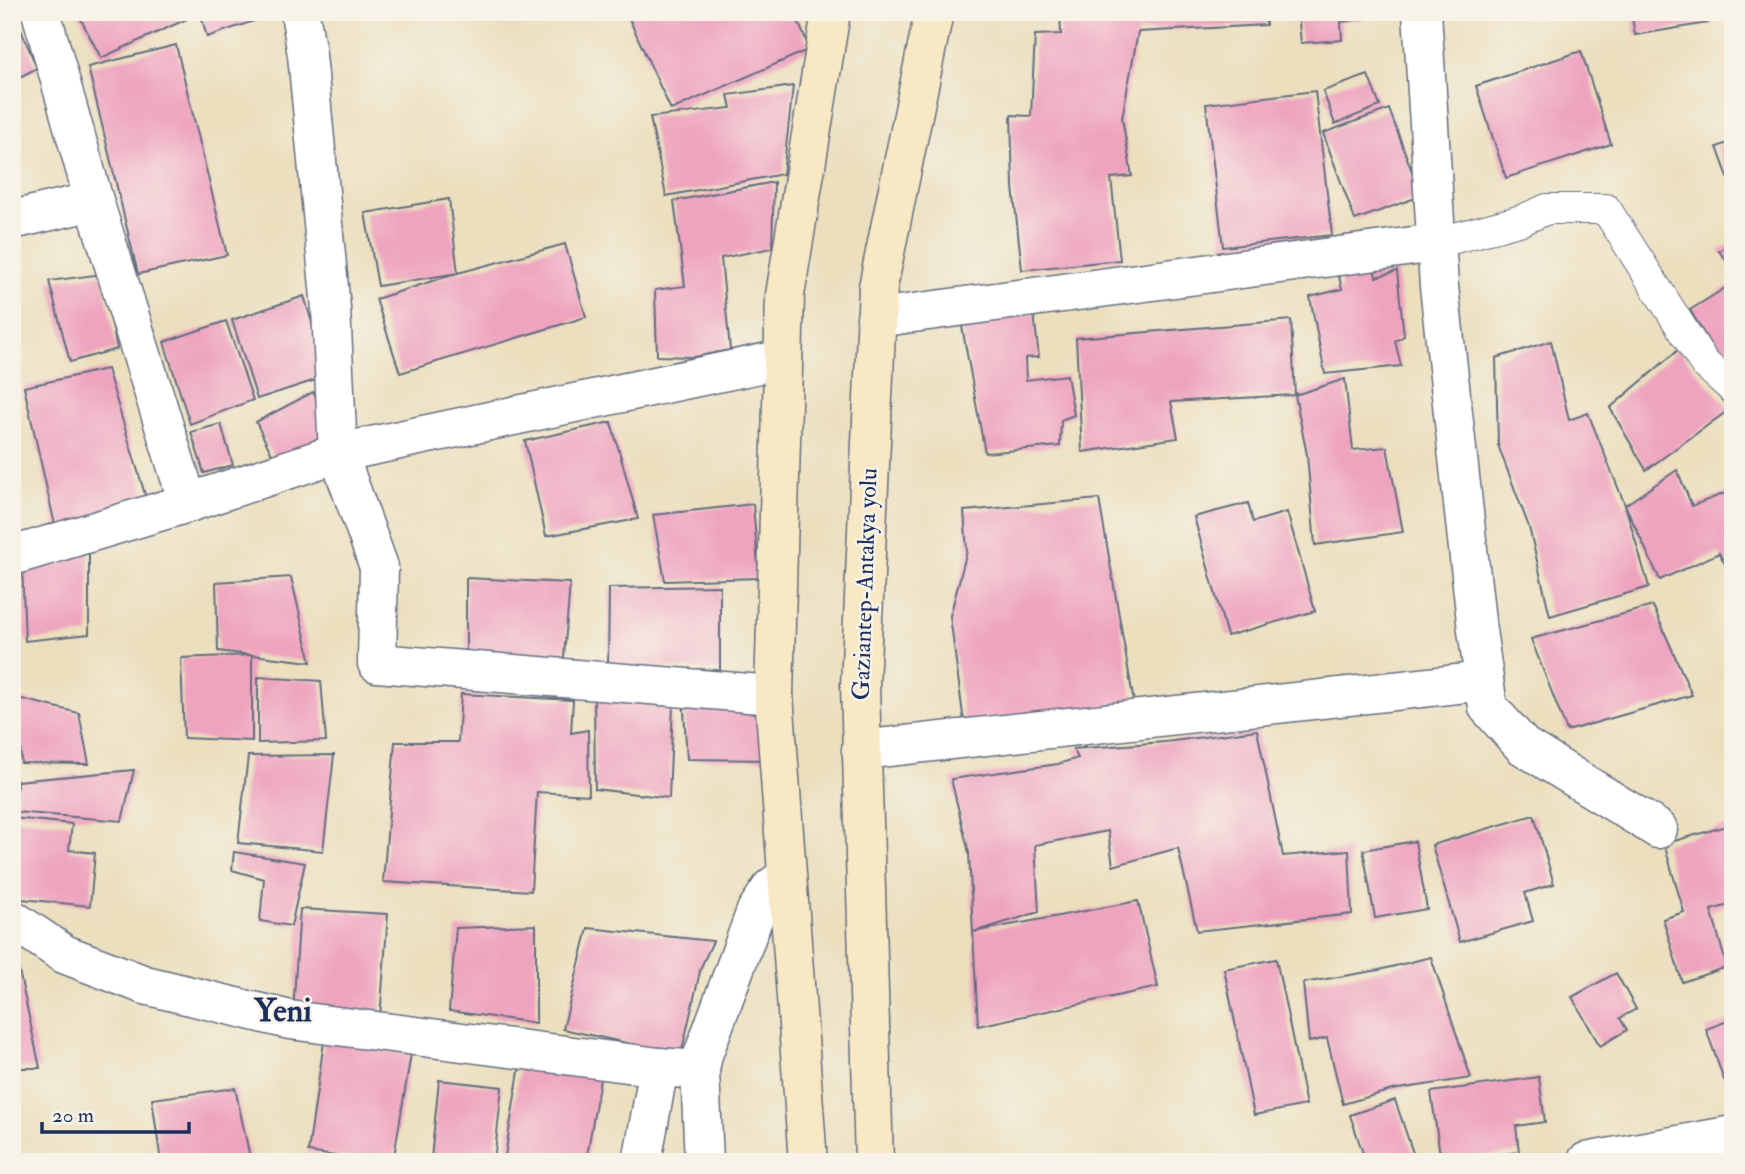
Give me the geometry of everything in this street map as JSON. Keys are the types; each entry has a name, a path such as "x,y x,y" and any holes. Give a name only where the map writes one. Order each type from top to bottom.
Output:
{"main road":[{"path":"808,1162 774,695 785,295 831,12"},
{"name":"Gaziantep-Antakya yolu","path":"874,1162 860,686 876,318 878,287 934,12"}],"street":[{"path":"41,12 94,201 188,503"},
{"path":"300,12 307,55 331,308 338,453 379,567 377,663 774,695"},
{"path":"1422,12 1441,300 1488,707 1523,747 1658,829"},
{"path":"12,220 94,201"},
{"path":"876,318 1436,243"},
{"path":"12,556 188,503 338,453 783,359"},
{"path":"861,750 1484,681"},
{"path":"704,1162 699,1070 756,911 772,887 786,877"},
{"path":"12,919 64,954 145,985 290,1020 659,1068 699,1070"},
{"path":"642,1162 659,1068"},
{"path":"1586,1162 1733,1135"}],"lane":[{"path":"1436,243 1522,220 1547,209 1606,209 1704,363 1733,389"}],"building":[{"path":"77,12 184,12 187,19 101,58"},
{"path":"200,12 277,12 277,13 207,37"},
{"path":"626,12 794,12 810,49 671,110"},
{"path":"1060,12 1265,12 1266,25 1138,32 1122,118 1132,176 1111,178 1120,260 1022,270 1013,187 1011,115 1031,116 1035,35 1061,34"},
{"path":"1298,12 1396,14 1341,22 1342,40 1301,43"},
{"path":"1631,12 1706,12 1708,23 1635,35"},
{"path":"18,23 37,68 12,81 12,25"},
{"path":"176,45 227,255 138,274 88,67"},
{"path":"1581,51 1611,144 1506,178 1476,86"},
{"path":"1368,75 1380,106 1335,124 1323,91"},
{"path":"793,86 783,174 666,196 650,117 731,108 728,95"},
{"path":"1315,91 1332,235 1223,247 1206,104"},
{"path":"1389,109 1421,196 1355,220 1323,133"},
{"path":"1733,141 1733,188 1732,188 1717,147"},
{"path":"774,182 772,248 721,258 730,350 694,357 657,356 655,290 685,286 674,201"},
{"path":"449,199 458,273 378,286 365,213"},
{"path":"1733,242 1733,269 1719,251"},
{"path":"565,244 586,317 400,373 376,299"},
{"path":"1374,266 1376,277 1397,271 1404,336 1395,341 1401,366 1325,374 1310,297 1342,289 1338,272"},
{"path":"102,274 117,349 70,362 49,281"},
{"path":"1733,283 1733,383 1690,310"},
{"path":"304,296 328,376 257,399 232,320"},
{"path":"1034,314 1039,357 1025,358 1026,380 1067,375 1074,415 1061,420 1060,446 985,453 961,321"},
{"path":"1291,320 1295,395 1171,402 1178,438 1082,452 1076,338"},
{"path":"226,321 253,400 190,424 164,342"},
{"path":"1551,341 1569,420 1588,413 1625,505 1649,587 1550,616 1529,527 1498,445 1496,358"},
{"path":"1678,350 1730,409 1646,470 1610,408"},
{"path":"107,369 150,511 57,534 24,387"},
{"path":"1345,379 1353,450 1387,447 1403,532 1315,545 1307,455 1295,395"},
{"path":"313,392 337,438 278,467 256,422"},
{"path":"611,422 638,519 546,536 525,441"},
{"path":"221,424 233,465 204,473 191,432"},
{"path":"1677,470 1692,506 1733,490 1733,561 1725,564 1719,553 1660,580 1625,505"},
{"path":"1099,499 1134,703 964,723 950,616 967,551 964,511"},
{"path":"1248,503 1253,522 1287,512 1315,611 1227,636 1194,517"},
{"path":"753,504 759,578 665,581 653,515"},
{"path":"89,547 89,634 25,641 22,564"},
{"path":"291,577 311,662 218,651 216,582"},
{"path":"466,578 570,583 563,669 466,661"},
{"path":"720,586 720,670 608,667 609,588"},
{"path":"1653,606 1692,695 1567,731 1531,639"},
{"path":"252,655 252,741 184,738 181,658"},
{"path":"258,677 321,681 326,741 258,743"},
{"path":"461,694 573,700 571,733 588,730 589,795 537,792 531,891 383,882 395,742 458,742"},
{"path":"683,695 766,697 770,760 687,759"},
{"path":"18,698 79,713 89,764 21,763"},
{"path":"594,699 673,705 669,798 595,789"},
{"path":"1257,730 1283,856 1349,850 1352,914 1197,931 1178,848 1113,866 1108,831 1035,845 1039,912 973,932 969,853 951,779 1058,764 1078,758 1073,749 1165,742"},
{"path":"334,755 323,851 238,843 248,756"},
{"path":"134,770 122,821 15,812 17,781"},
{"path":"1534,815 1554,884 1525,893 1533,921 1460,942 1432,845"},
{"path":"12,818 72,824 69,850 95,853 90,906 12,898"},
{"path":"1733,824 1733,904 1711,910 1727,967 1682,982 1663,919 1684,912 1664,844"},
{"path":"1415,841 1427,909 1375,918 1363,850"},
{"path":"234,852 305,863 291,926 260,921 264,879 232,870"},
{"path":"1138,901 1158,987 978,1026 973,932"},
{"path":"300,909 388,914 380,1018 293,1012"},
{"path":"536,925 536,1023 449,1011 456,928"},
{"path":"588,928 713,941 701,967 681,1055 563,1029"},
{"path":"13,943 40,1068 12,1068"},
{"path":"1431,957 1471,1078 1392,1090 1343,1104 1327,1038 1309,1042 1303,983 1379,970"},
{"path":"1276,959 1306,1105 1254,1115 1224,969"},
{"path":"1616,973 1636,1009 1620,1018 1627,1030 1600,1046 1572,997"},
{"path":"1733,1019 1733,1077 1724,1080 1706,1029"},
{"path":"324,1042 411,1054 393,1162 308,1152"},
{"path":"521,1059 601,1073 586,1162 541,1162 505,1156"},
{"path":"1539,1077 1545,1122 1516,1126 1519,1152 1441,1162 1431,1092"},
{"path":"439,1080 502,1087 494,1162 431,1159"},
{"path":"235,1088 251,1162 161,1162 152,1099"},
{"path":"1395,1100 1416,1162 1366,1162 1350,1115"}],"district":[{"name":"Yeni","path":"283,1011"}]}
